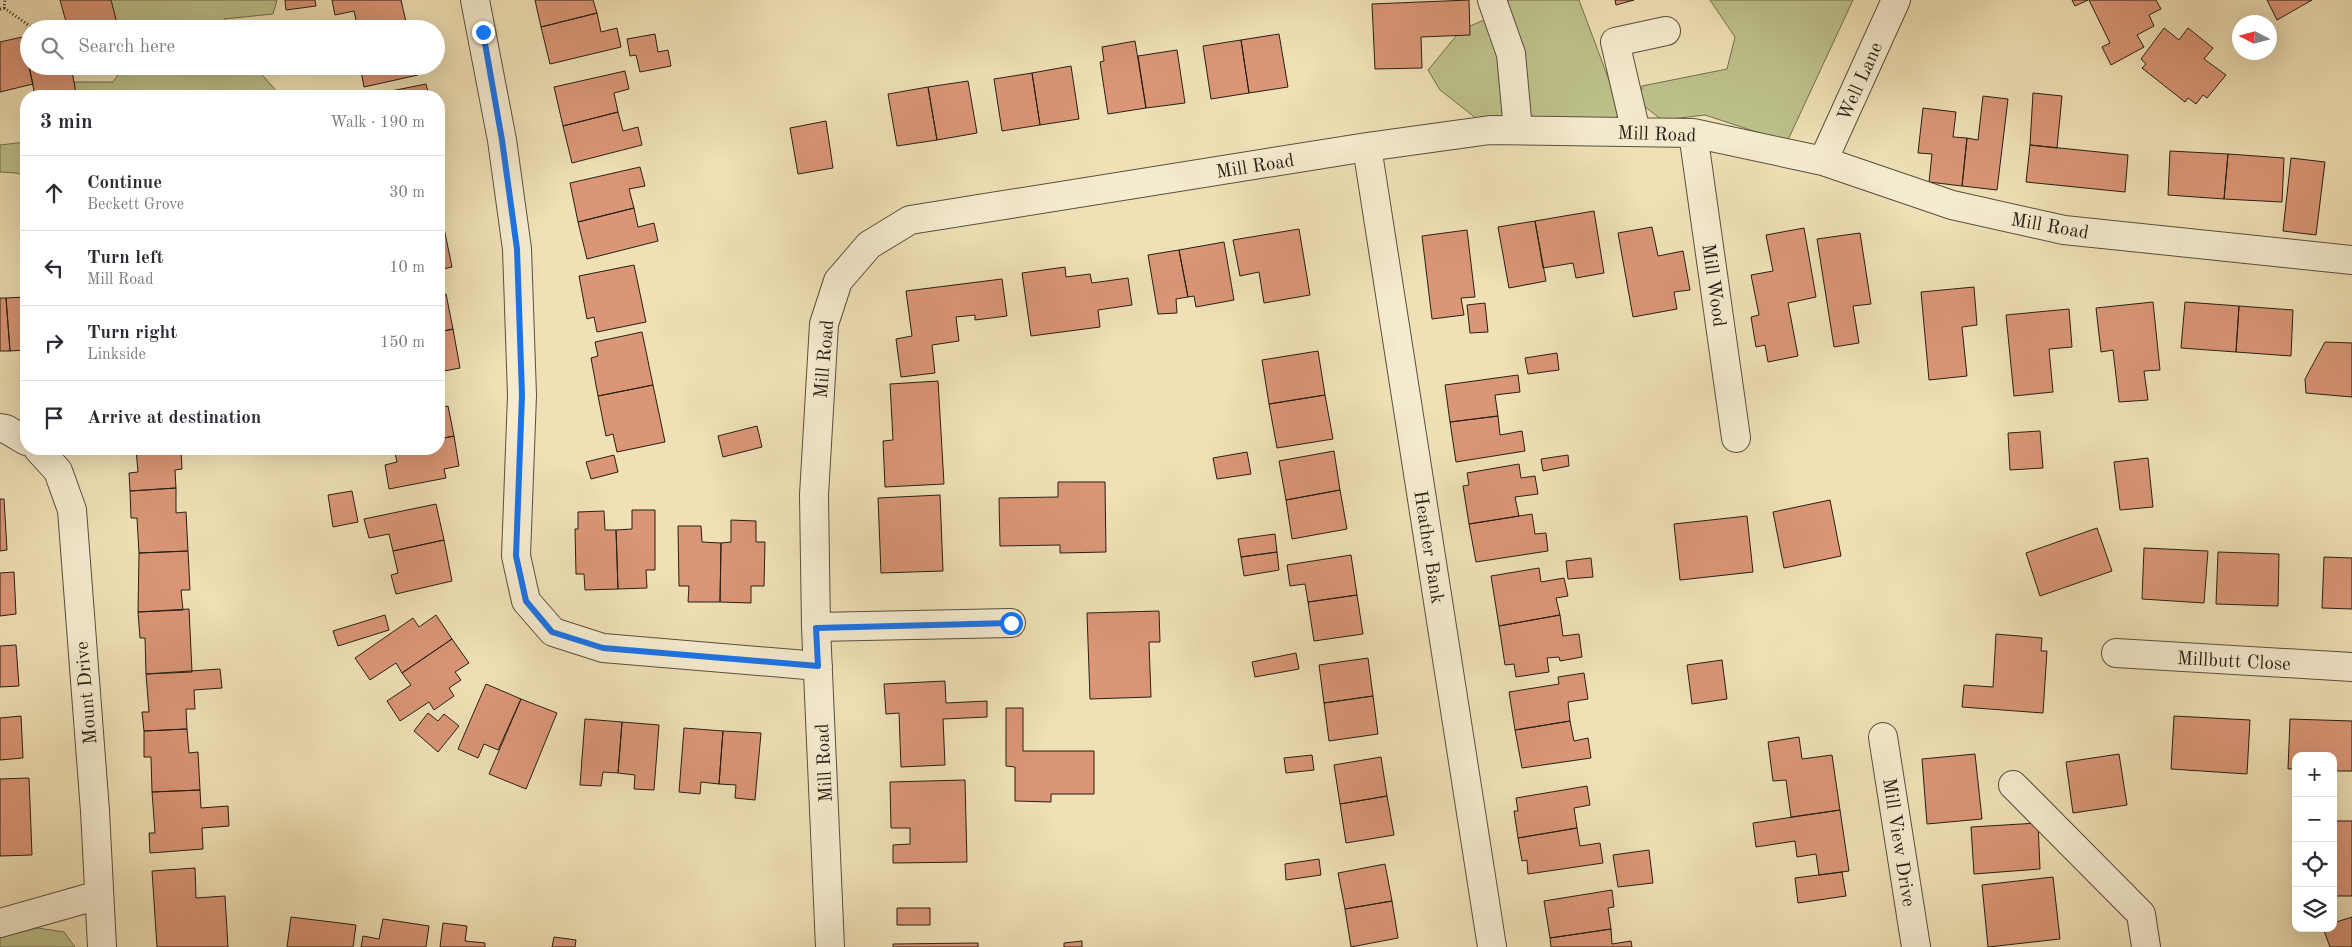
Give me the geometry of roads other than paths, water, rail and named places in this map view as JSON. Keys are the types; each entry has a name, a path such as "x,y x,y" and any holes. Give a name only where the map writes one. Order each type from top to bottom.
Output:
{"street":[{"path":"475,0 502,140 517,249 522,395 516,556 526,601 552,632 603,648 818,666"},
{"path":"1492,0 1511,54 1518,130"},
{"name":"Well Lane","path":"1823,161 1896,0"},
{"path":"1636,132 1615,42 1666,30"},
{"name":"Mill Road","path":"830,947 816,628 814,495 824,324 838,281 868,245 910,220 1367,147 1490,130 1693,133 1823,161 1952,205 2064,230 2352,260"},
{"name":"Mill Wood","path":"1693,133 1736,438"},
{"name":"Heather Bank","path":"1367,147 1492,947"},
{"path":"0,428 6,429 20,437"},
{"name":"Mount Drive","path":"43,455 58,471 72,510 95,811 102,947"},
{"path":"816,628 1011,623"},
{"name":"Millbutt Close","path":"2116,653 2352,666"},
{"name":"Mill View Drive","path":"1883,737 1916,947"},
{"path":"2013,786 2141,914 2146,947"},
{"path":"0,923 100,895"}]}
